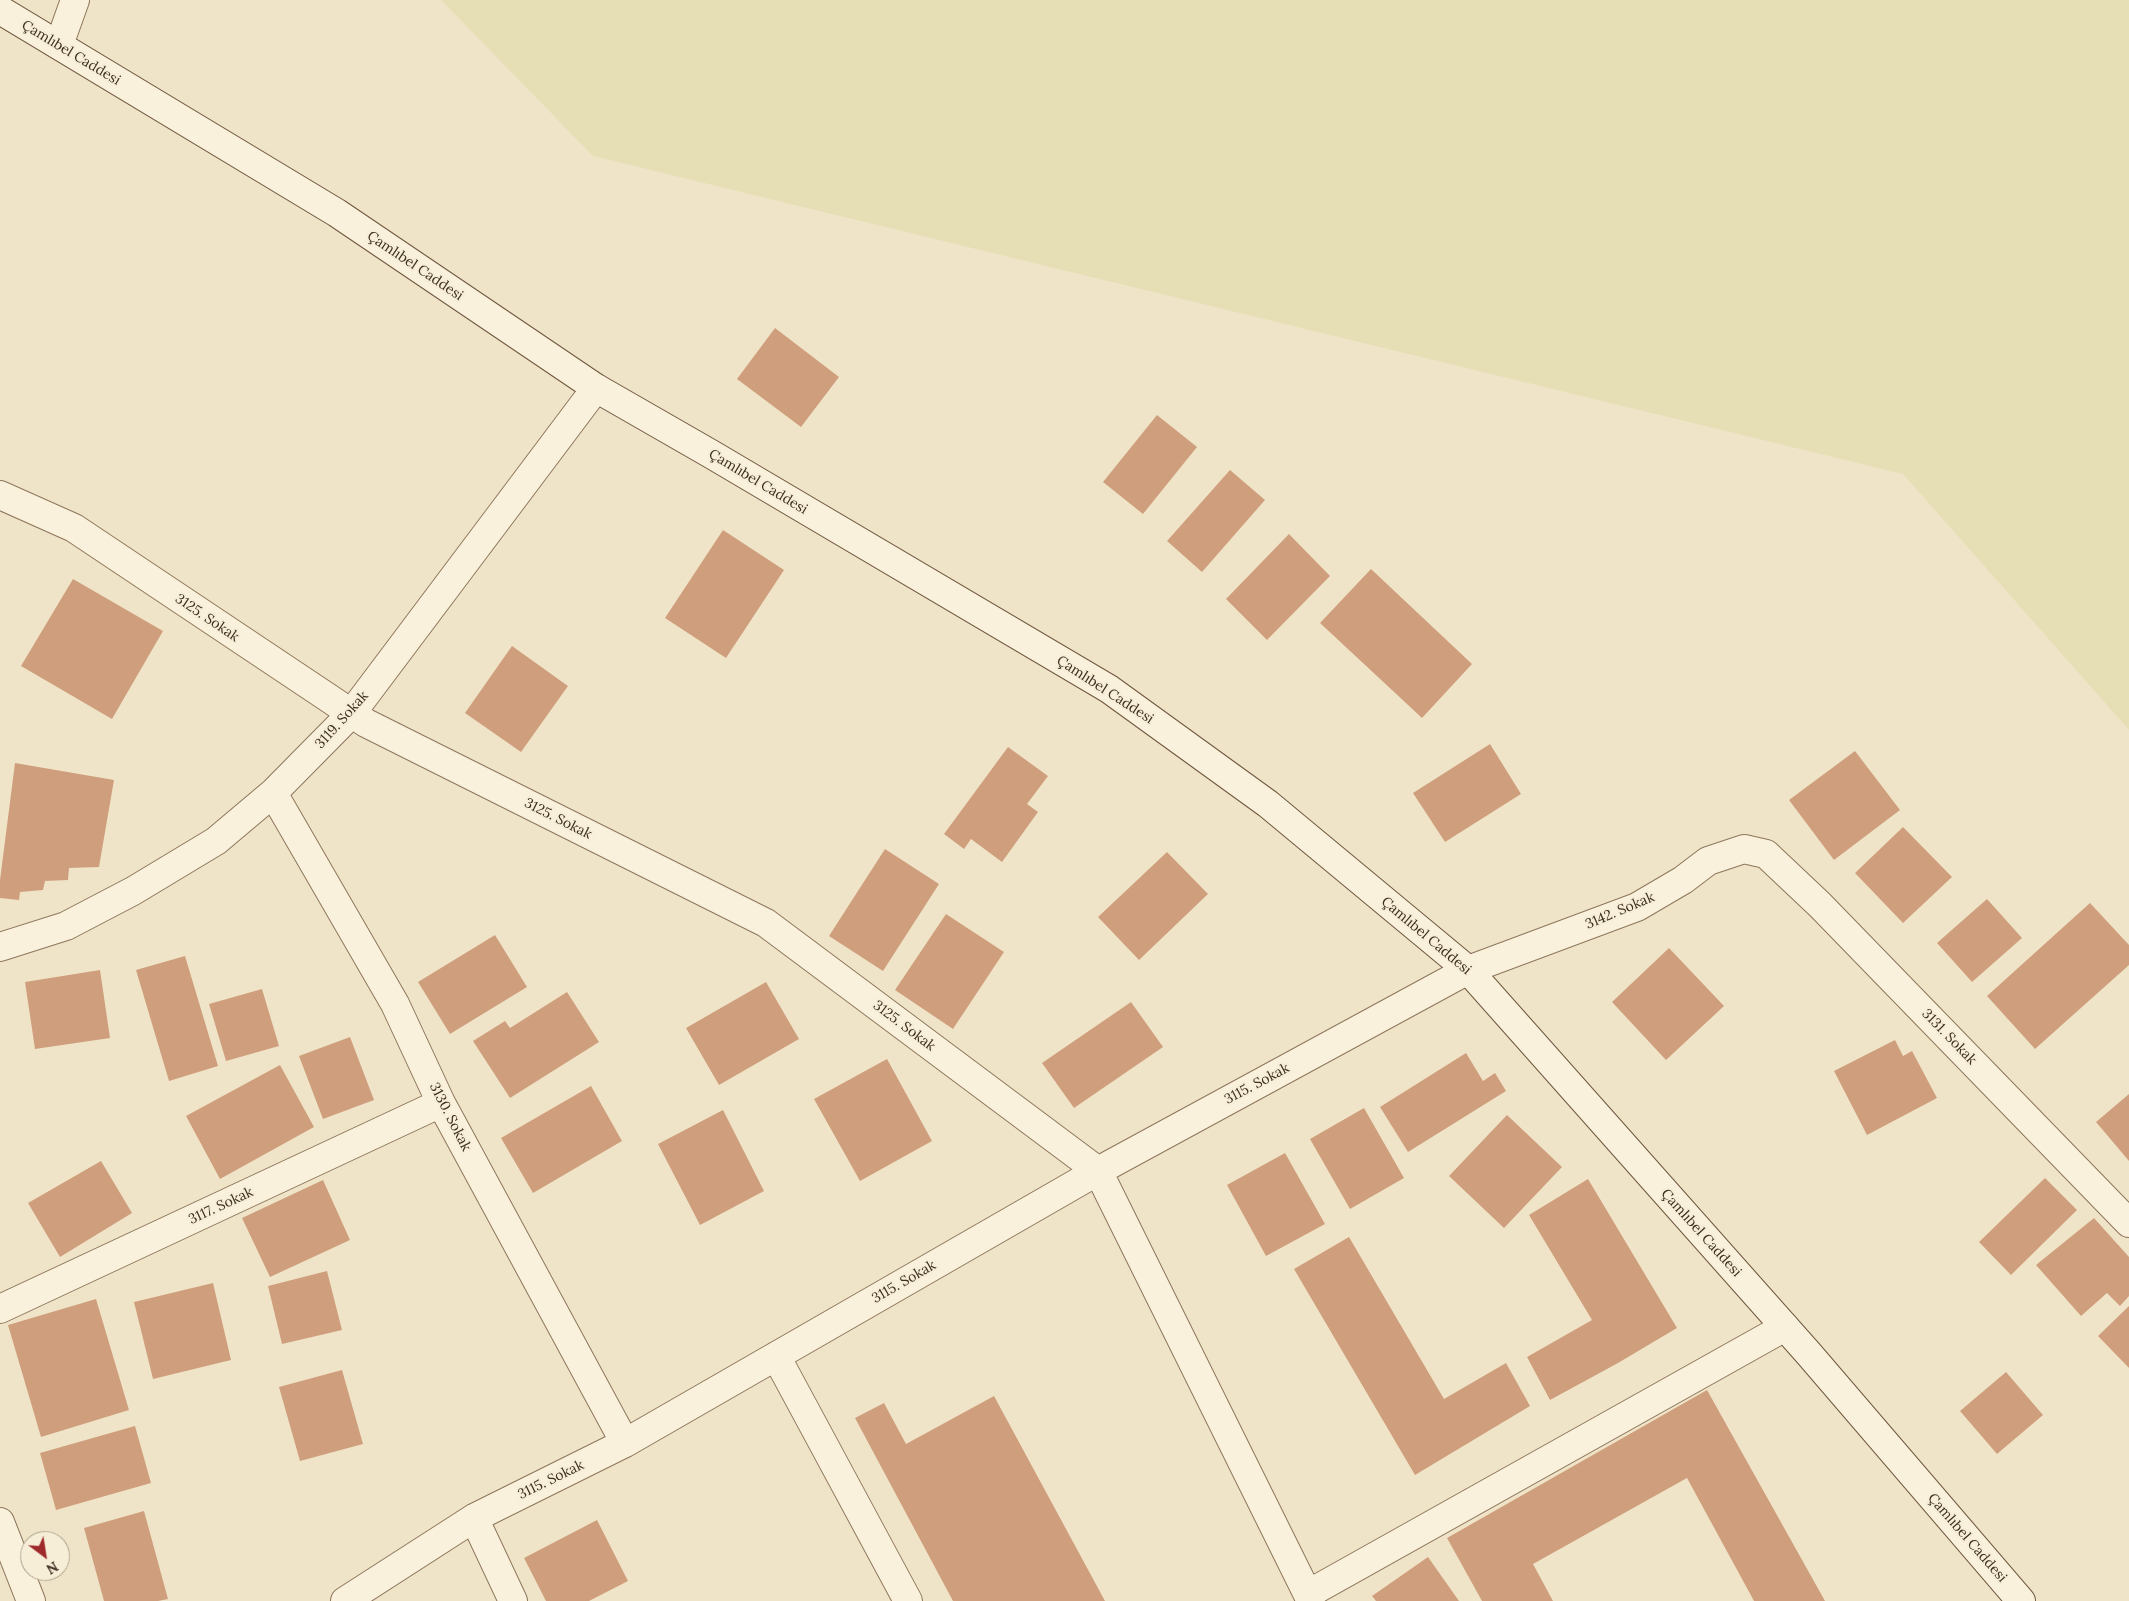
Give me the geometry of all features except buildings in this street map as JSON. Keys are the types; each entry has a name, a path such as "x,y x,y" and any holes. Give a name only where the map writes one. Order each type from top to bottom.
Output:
{"street":[{"path":"59,45 75,0"},
{"name":"Çamlıbel Caddesi","path":"0,10 337,213 596,388 1109,689 1268,804 1468,970 1785,1327 2021,1601"},
{"name":"3119. Sokak","path":"0,947 66,926 134,891 216,842 273,793 351,714 596,388"},
{"name":"3125. Sokak","path":"0,495 74,528 366,724 766,923 1098,1171"},
{"name":"3130. Sokak","path":"273,793 395,1004 441,1103 624,1443"},
{"name":"3142. Sokak","path":"1468,970 1636,907 1683,880 1708,861 1744,849 1766,854"},
{"name":"3131. Sokak","path":"1766,854 1820,905 2129,1223"},
{"name":"3115. Sokak","path":"345,1601 474,1518 624,1443 1098,1171 1468,970"},
{"name":"3117. Sokak","path":"0,1309 441,1103"},
{"path":"1098,1171 1309,1598 1785,1327"},
{"path":"776,1356 908,1601"},
{"path":"474,1518 513,1601"},
{"path":"0,1522 31,1601"}],"shaded area":[{"path":"441,0 2129,0 2129,730 1903,474 593,156"}]}
